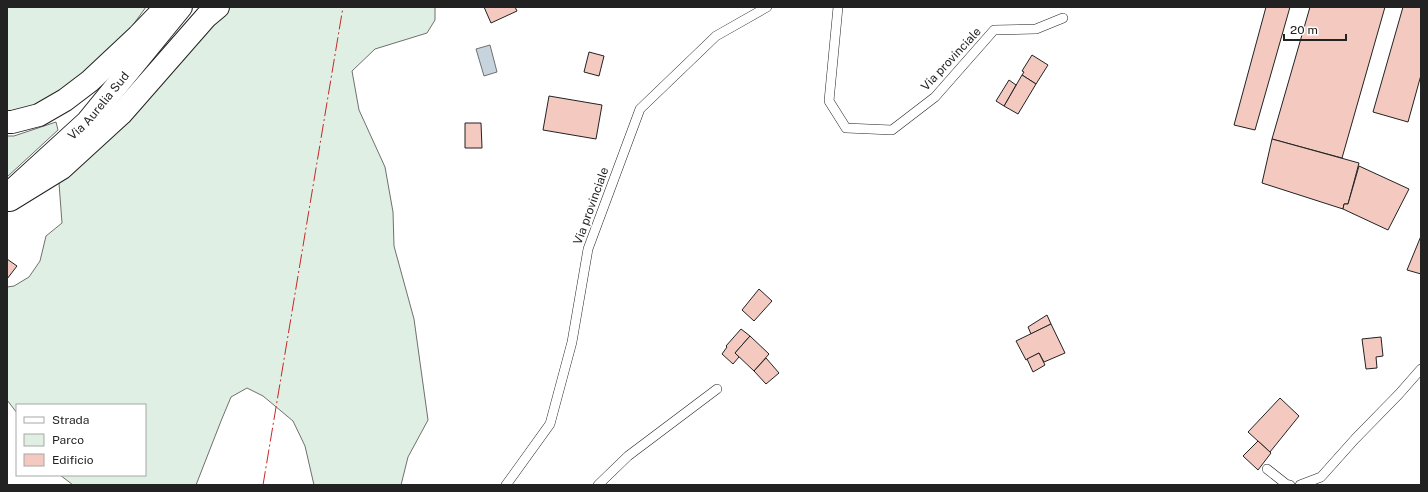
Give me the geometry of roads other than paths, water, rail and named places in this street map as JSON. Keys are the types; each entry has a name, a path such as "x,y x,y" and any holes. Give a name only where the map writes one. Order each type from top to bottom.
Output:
{"main road":[{"path":"7,122 39,115 65,100 90,81 138,36 166,7"},
{"name":"Via Aurelia Sud","path":"7,195 87,122 181,7"},
{"path":"7,202 62,168 121,114 206,17 218,7"}],"lane":[{"name":"Via provinciale","path":"506,485 550,424 572,342 588,249 640,109 716,36 767,7"},
{"name":"Via provinciale","path":"838,7 829,101 846,128 892,130 935,97 994,30 1036,28 1063,18"},
{"path":"1300,485 1321,477 1421,369"},
{"path":"598,485 628,456 717,389"},
{"path":"1267,468 1286,484 1290,485"}]}
